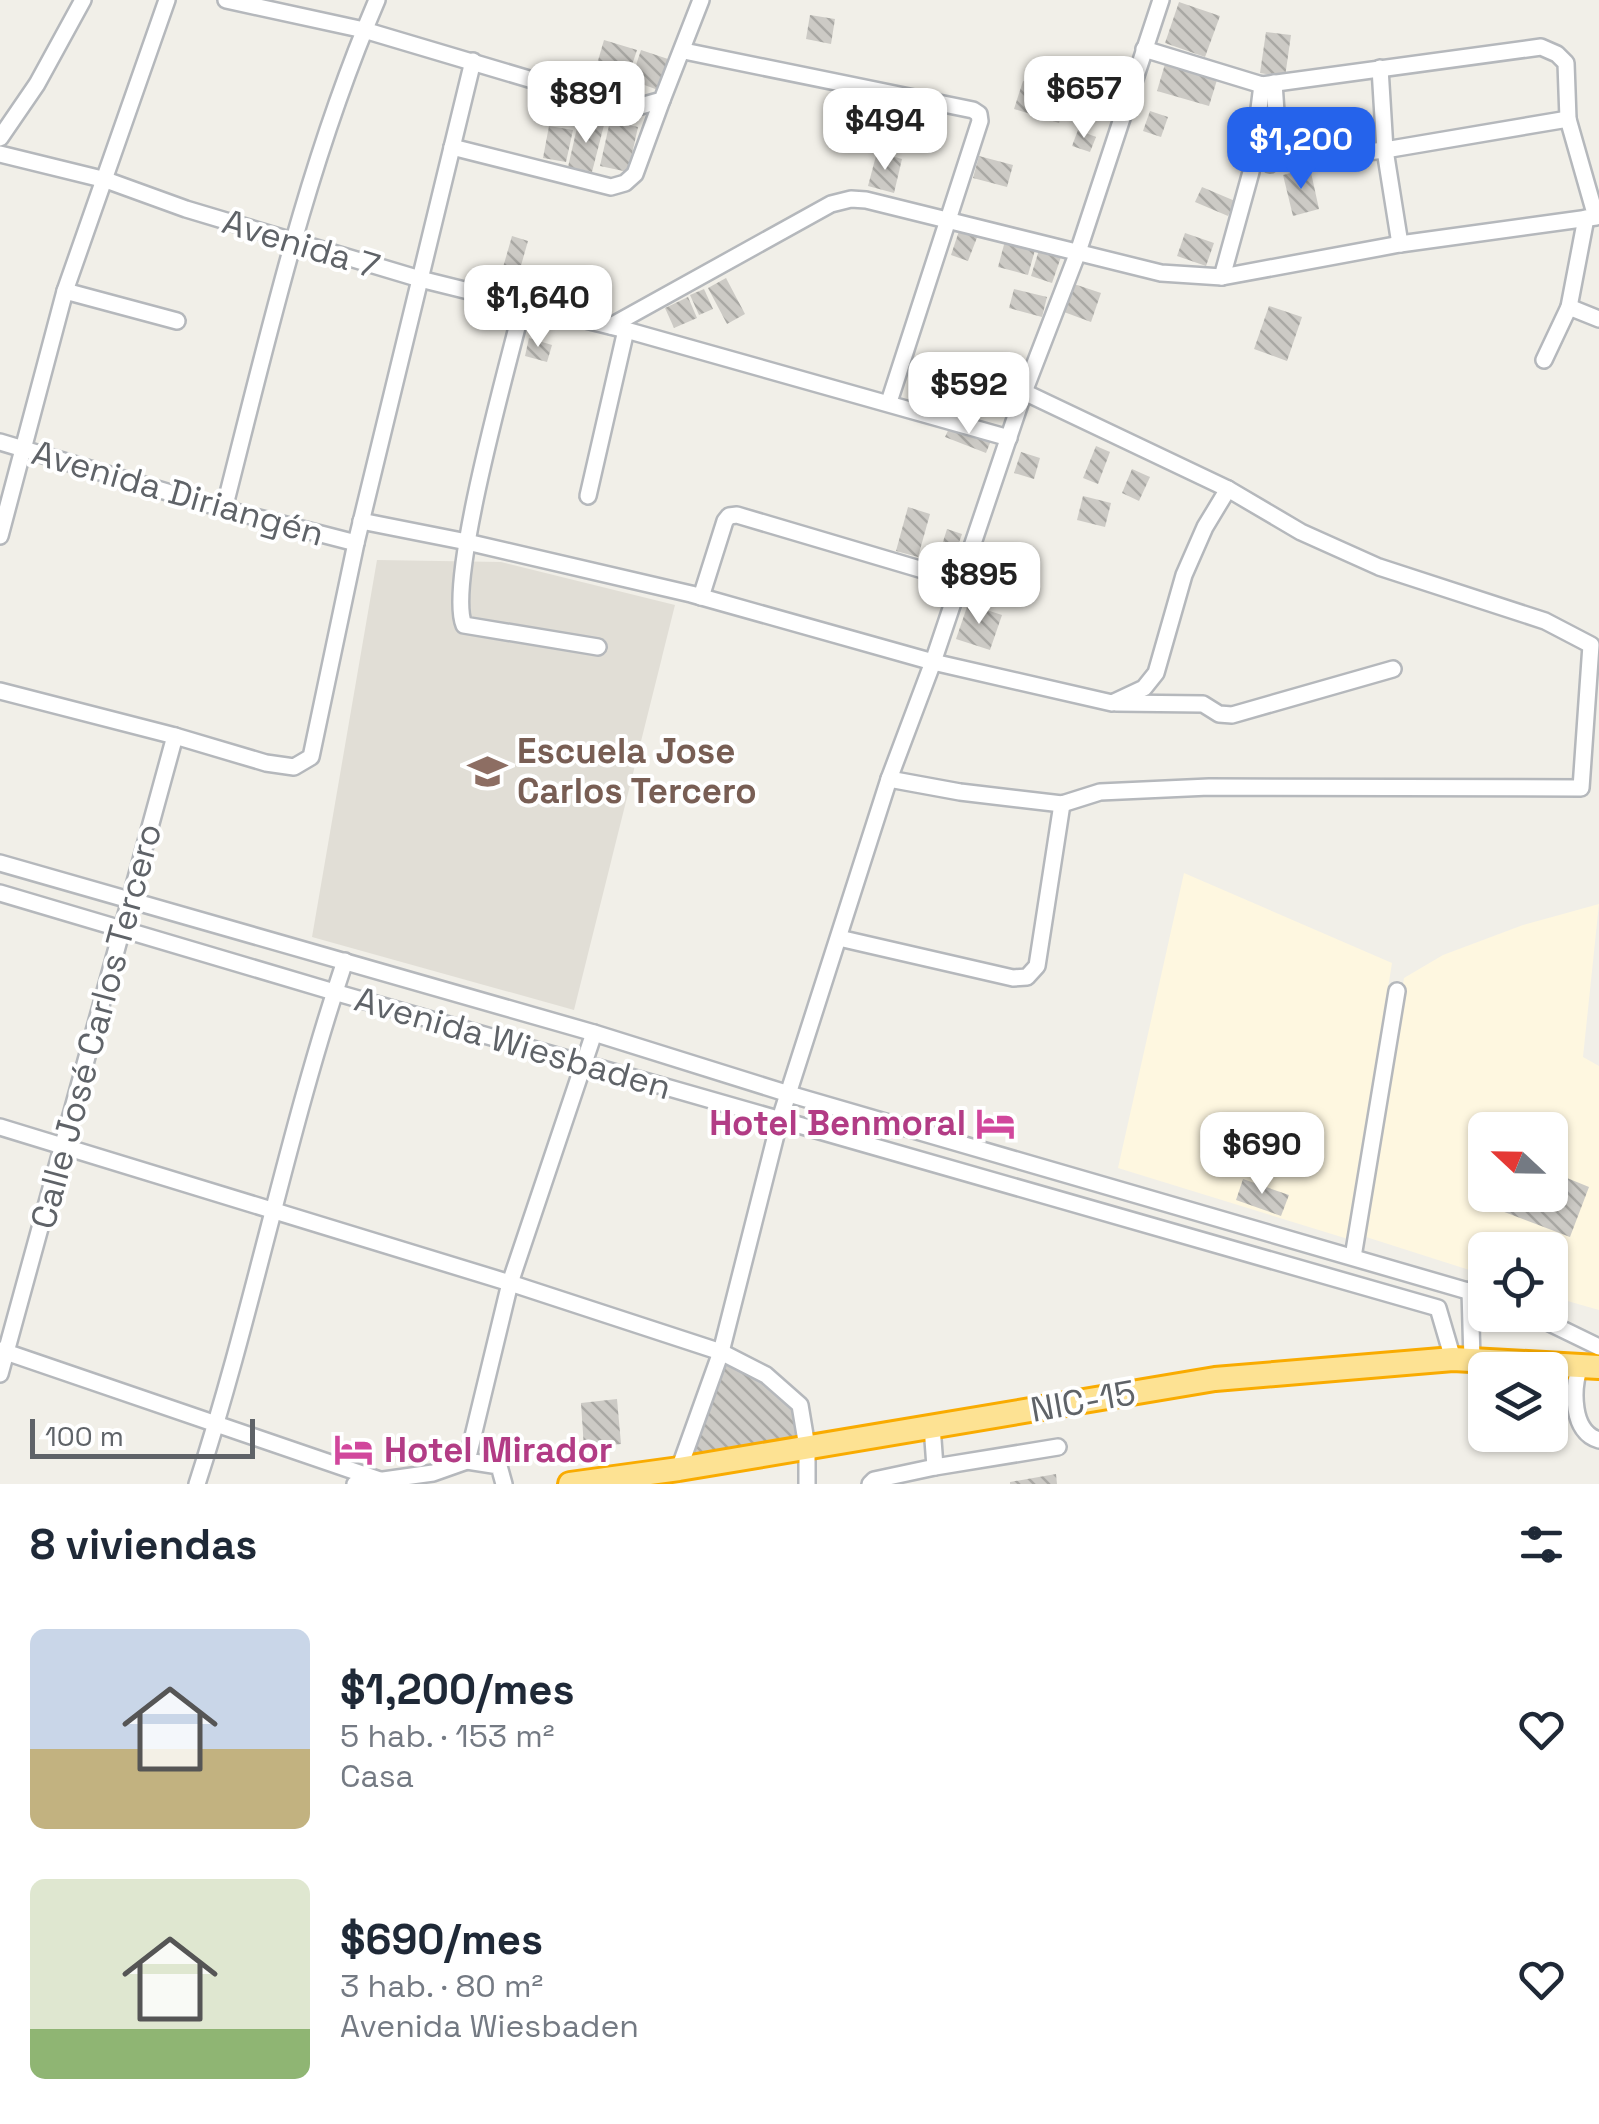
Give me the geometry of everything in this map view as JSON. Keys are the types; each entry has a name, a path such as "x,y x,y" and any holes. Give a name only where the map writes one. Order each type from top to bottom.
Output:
{"highway":[{"name":"NIC-15","path":"570,1484 1215,1379 1463,1359 1590,1367"}],"street":[{"path":"0,138 36,84 83,0"},
{"path":"0,536 65,291 167,0"},
{"path":"226,0 364,30 630,110 662,100"},
{"path":"224,508 293,242 322,148 377,0"},
{"path":"452,147 611,187 625,183 635,174 701,0"},
{"path":"679,1469 721,1352 780,1119 889,779 933,662 1024,392 1078,252 1161,0"},
{"path":"1144,49 1268,84 1541,47 1557,54 1566,63 1568,119 1594,218 1569,307 1544,360"},
{"path":"684,51 973,110 980,121 889,402"},
{"path":"0,691 280,765 294,767 310,757 361,521 474,61"},
{"path":"1380,68 1384,150 1400,244"},
{"path":"1268,84 1279,156 1275,162"},
{"path":"1222,277 1251,172 1268,84"},
{"path":"1251,172 1275,162 1384,150 1568,119"},
{"name":"Avenida 7","path":"0,154 106,180 420,279 619,328 1009,438"},
{"path":"588,496 619,328 830,204 851,198 1161,273 1222,277 1400,244 1594,218"},
{"path":"65,291 177,321"},
{"path":"523,304 467,542 459,613 464,625 598,647"},
{"path":"1569,307 1599,319"},
{"path":"1024,392 1228,490 1301,532 1379,567 1546,621 1591,645 1595,685 1581,788"},
{"name":"Avenida Diriangén","path":"0,442 356,543"},
{"path":"1112,703 1144,688 1156,674 1184,575 1205,527 1228,490"},
{"path":"702,597 725,521 737,515 960,581"},
{"path":"361,521 702,597 933,662 1112,703 1203,704 1219,714 1232,714 1393,669"},
{"name":"Calle José Carlos Tercero","path":"0,1374 3,1351 175,736"},
{"path":"889,779 1062,804 1100,792 1208,787 1549,785 1599,790"},
{"path":"840,938 1013,978 1026,977 1038,966 1062,804"},
{"name":"Avenida Wiesbaden","path":"0,863 1468,1289"},
{"name":"Avenida Wiesbaden","path":"0,892 334,992 1438,1308"},
{"path":"197,1484 345,961"},
{"path":"1353,1257 1396,990"},
{"path":"466,1460 510,1283 594,1033"},
{"path":"0,1127 510,1283 721,1352 766,1374 800,1406 808,1447 807,1484"},
{"path":"1436,1280 1438,1308 1463,1359"},
{"path":"1463,1359 1469,1332"},
{"path":"1568,1332 1599,1347"},
{"path":"3,1351 380,1480"},
{"path":"1590,1367 1574,1381 1579,1423 1590,1437 1599,1440"},
{"path":"932,1426 936,1468"},
{"path":"870,1484 874,1480 1058,1447"},
{"path":"355,1484 433,1473 466,1460 499,1466 504,1484"}],"shaded area":[{"name":"Escuela Jose Carlos Tercero","path":"377,560 501,562 675,605 574,1010 312,937"},
{"path":"1184,873 1392,963 1348,1239 1118,1168"},
{"path":"1599,904 1583,1057 1599,1066 1599,1310 1568,1301 1568,1232 1468,1232 1468,1270 1363,1236 1404,978 1443,955 1523,925"}],"building":[{"path":"1179,2 1220,16 1205,57 1165,43"},
{"path":"810,15 835,19 831,44 806,39"},
{"path":"1266,32 1291,35 1285,77 1260,73"},
{"path":"604,40 637,50 627,80 595,71"},
{"path":"641,50 668,59 658,90 631,80"},
{"path":"1165,64 1217,80 1209,106 1157,91"},
{"path":"1023,81 1068,95 1059,123 1014,109"},
{"path":"850,88 871,91 864,136 843,134"},
{"path":"1150,111 1168,117 1161,137 1143,131"},
{"path":"579,119 604,125 592,172 568,167"},
{"path":"610,121 638,127 628,172 600,166"},
{"path":"549,126 573,130 566,162 543,158"},
{"path":"1078,130 1096,137 1090,152 1072,146"},
{"path":"877,152 902,159 894,193 868,186"},
{"path":"979,156 1013,165 1007,187 973,178"},
{"path":"1310,168 1319,209 1293,216 1283,175"},
{"path":"1202,187 1235,201 1228,216 1195,202"},
{"path":"960,228 978,235 968,261 951,255"},
{"path":"1185,233 1214,243 1206,266 1177,256"},
{"path":"512,236 528,241 516,283 500,278"},
{"path":"1005,241 1035,250 1028,275 998,267"},
{"path":"1039,250 1061,257 1052,283 1031,276"},
{"path":"726,278 745,314 727,324 708,288"},
{"path":"1074,284 1101,293 1091,322 1064,312"},
{"path":"704,289 713,309 699,315 690,295"},
{"path":"1014,289 1047,297 1042,317 1009,308"},
{"path":"688,297 697,318 674,328 665,308"},
{"path":"1269,306 1302,317 1287,361 1254,349"},
{"path":"529,338 552,345 547,362 525,356"},
{"path":"952,422 992,438 986,453 945,437"},
{"path":"1096,446 1110,452 1098,484 1083,478"},
{"path":"1021,452 1040,458 1034,479 1014,473"},
{"path":"1132,469 1150,477 1139,501 1122,493"},
{"path":"1083,496 1111,503 1105,527 1077,520"},
{"path":"908,507 930,514 918,557 896,551"},
{"path":"947,529 962,534 950,569 936,564"},
{"path":"968,604 1002,615 990,650 956,639"},
{"path":"1568,1178 1589,1187 1570,1237 1568,1232 1557,1232 1504,1212 1568,1212"},
{"path":"1243,1179 1289,1195 1281,1216 1236,1200"},
{"path":"727,1364 761,1377 793,1406 799,1441 690,1459 717,1372"},
{"path":"617,1399 621,1444 584,1448 581,1403"},
{"path":"1056,1474 1057,1484 1010,1484 1010,1482"}],"place":[{"name":"Escuela Jose Carlos Tercero","path":"487,771"},
{"name":"Hotel Benmoral","path":"996,1123"},
{"name":"Hotel Mirador","path":"354,1450"}]}
